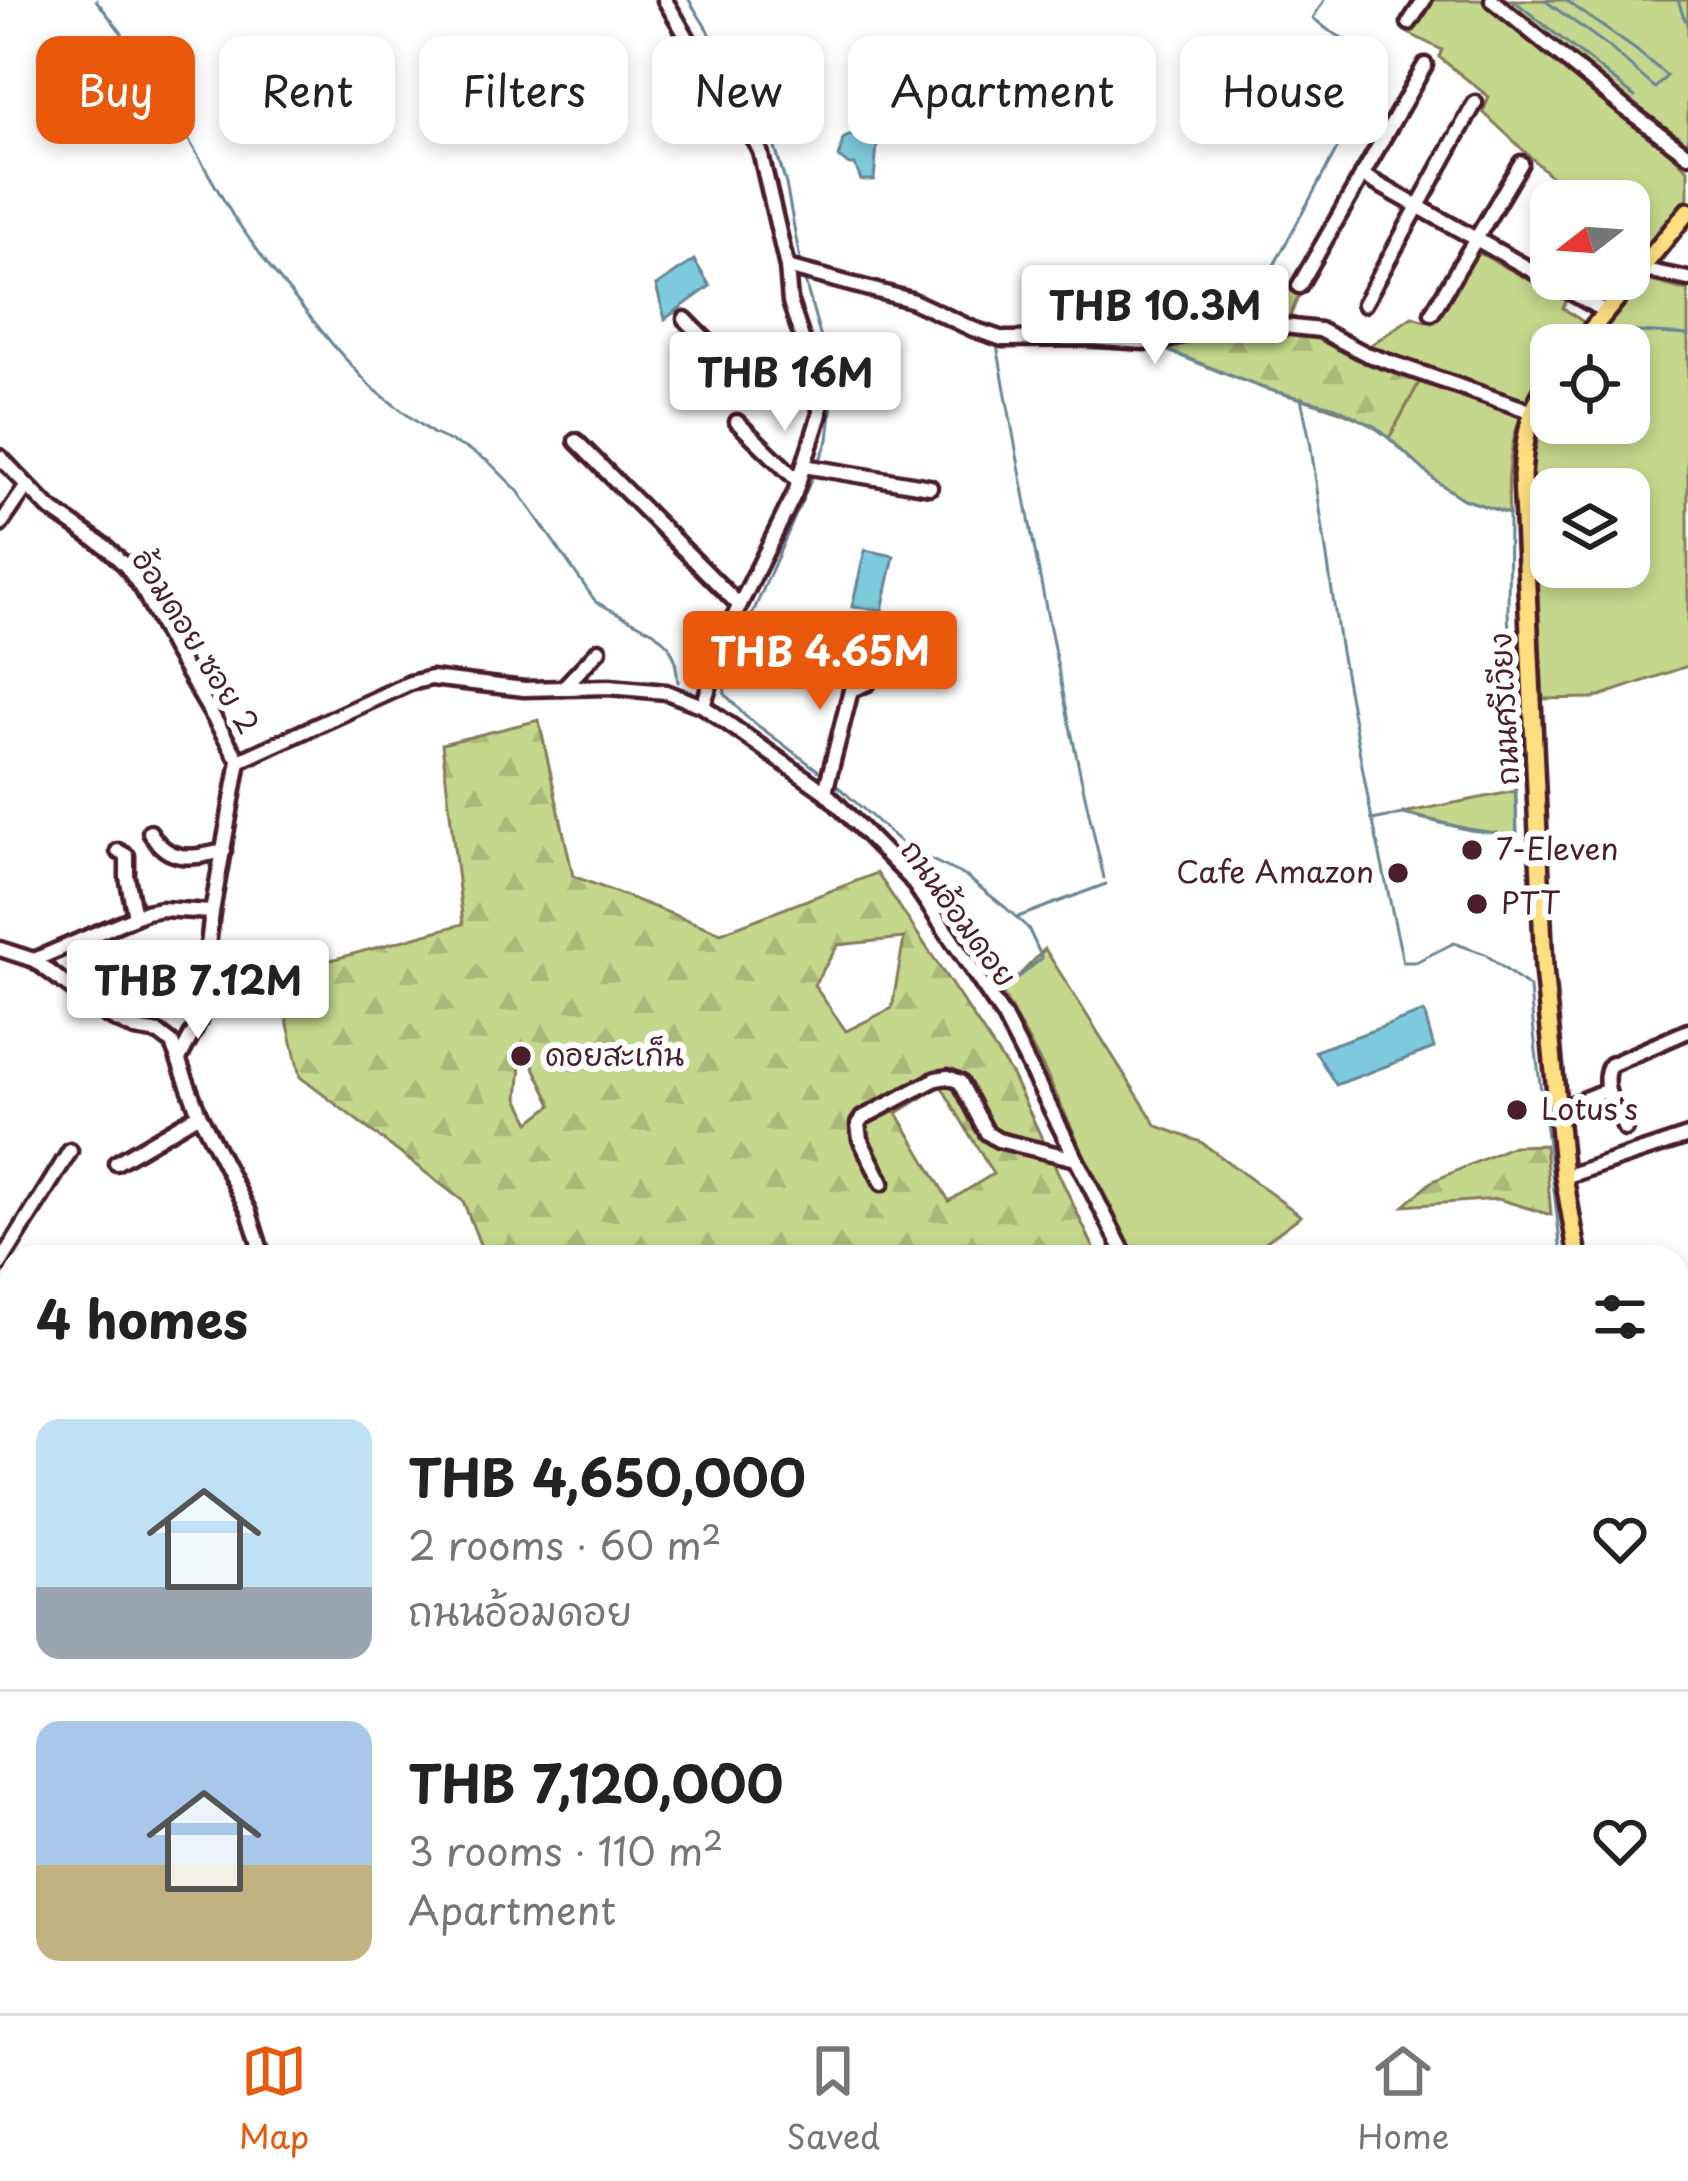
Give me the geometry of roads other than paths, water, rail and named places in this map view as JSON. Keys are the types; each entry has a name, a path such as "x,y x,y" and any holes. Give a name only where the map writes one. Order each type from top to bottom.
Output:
{"main road":[{"path":"1650,257 1688,211"},
{"path":"1596,324 1615,300"},
{"name":"ถนนศรีเวียง","path":"1530,423 1522,476 1544,958 1564,1177 1576,1245"}],"street":[{"path":"664,0 760,151 787,267 790,302 819,388 820,413 799,482 727,631 703,706"},
{"path":"1492,0 1688,155"},
{"path":"1408,23 1422,1"},
{"path":"1299,286 1425,65"},
{"path":"1364,304 1475,103"},
{"path":"1432,313 1521,163"},
{"path":"1362,175 1606,312"},
{"path":"787,267 910,300 1003,339 1158,343 1201,329 1265,324 1320,330 1366,354 1530,411"},
{"path":"1650,271 1688,279"},
{"path":"685,319 753,387 804,342"},
{"path":"737,422 799,482"},
{"path":"576,441 739,605"},
{"name":"อ้อมดอย ซอย 2","path":"0,457 48,507 126,566 239,760"},
{"path":"804,466 930,487"},
{"path":"0,525 27,486"},
{"path":"563,688 599,650"},
{"name":"ถนนอ้อมดอย","path":"239,760 410,683 431,678 524,689 609,687 666,692 703,706 825,792 910,878 1004,1017 1120,1245"},
{"path":"825,792 851,690 868,683"},
{"path":"179,1059 199,1021 212,912 239,760"},
{"path":"150,832 176,857 224,851"},
{"path":"118,851 127,856 135,916"},
{"path":"34,960 135,916 161,909 212,912"},
{"path":"0,949 34,960 108,1016 135,1029 159,1033 172,1043 199,1114 250,1212 260,1245"},
{"path":"1624,1129 1607,1090 1605,1075 1610,1065 1688,1031"},
{"path":"882,1184 858,1124 936,1079 960,1082 987,1133 998,1140 1076,1159"},
{"path":"1557,1111 1607,1090"},
{"path":"116,1163 199,1114"},
{"path":"1564,1177 1688,1136"},
{"path":"12,1245 70,1151"}],"water":[{"path":"848,136 848,144 876,144 874,180 861,180 855,165 839,157"},
{"path":"694,260 710,286 665,319 656,286"},
{"path":"865,550 894,556 882,610 852,607"},
{"path":"847,617 876,626 859,677 834,668"},
{"path":"1424,1012 1434,1048 1336,1085 1315,1051"}],"waterway":[{"path":"96,0 141,58 233,216 333,345 371,387 410,417 489,462 518,491 596,602 654,632 669,646 678,682"},
{"path":"689,0 770,131 786,184 801,265"},
{"path":"1234,271 1266,280 1369,90 1377,60 1313,18 1324,0"},
{"path":"1513,0 1635,97"},
{"path":"1544,0 1608,46 1655,88 1667,76 1565,0"},
{"path":"1678,0 1688,21"},
{"path":"803,274 834,385 828,440 819,462"},
{"path":"1650,333 1688,335"},
{"path":"997,345 1060,679 1104,878"},
{"path":"1015,345 1169,351 1265,389 1336,407 1376,427 1463,499 1509,514 1517,836 1403,814 1372,820 1340,646 1310,441 1301,398"},
{"path":"815,471 723,673 725,694 745,716 827,777"},
{"path":"834,783 907,848 967,877 1028,928 1042,958 1000,993"},
{"path":"1373,822 1403,962 1416,962 1454,943 1485,954 1530,988 1560,1245"},
{"path":"1018,917 1106,884"}],"place":[{"name":"7-Eleven","path":"1472,850"},
{"name":"Cafe Amazon","path":"1398,873"},
{"name":"PTT","path":"1477,904"},
{"name":"ดอยสะเก็น","path":"521,1056"},
{"name":"Lotus's","path":"1517,1110"}]}
